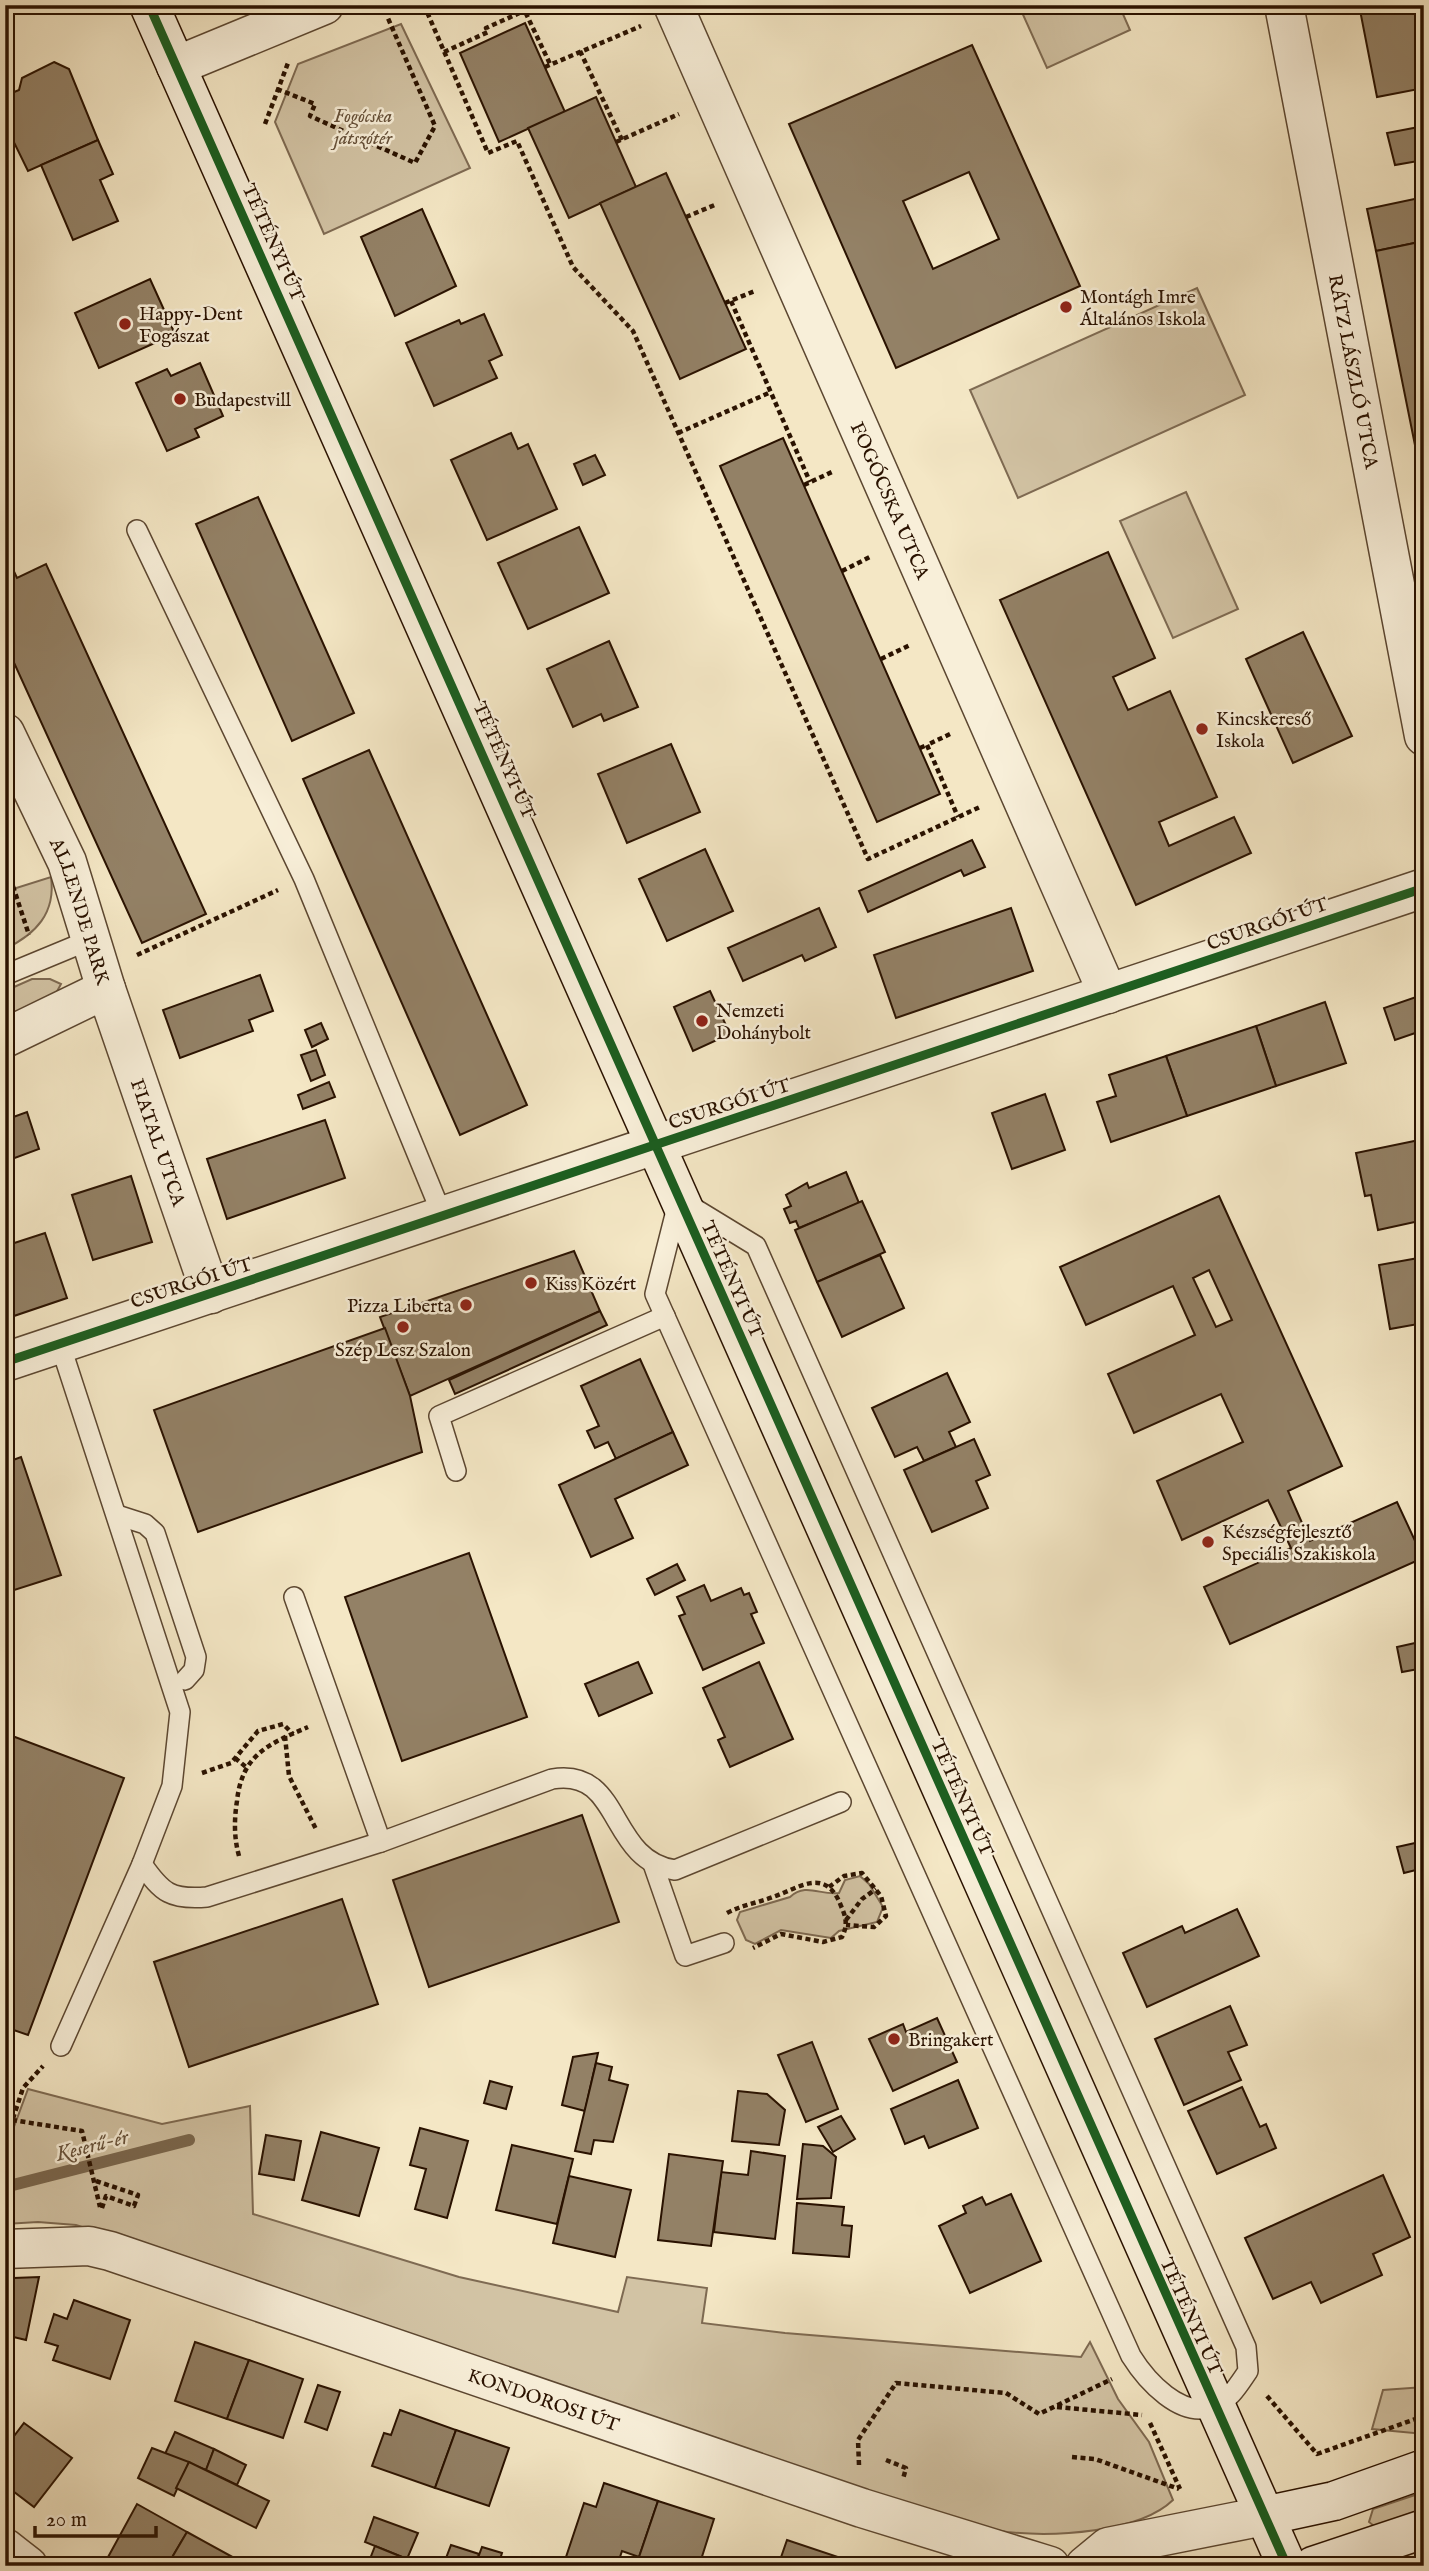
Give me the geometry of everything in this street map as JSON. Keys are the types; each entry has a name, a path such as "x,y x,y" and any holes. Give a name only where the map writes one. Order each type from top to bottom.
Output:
{"street":[{"name":"TÉTÉNYI ÚT","path":"149,5 1213,2407 1287,2566"},
{"path":"176,66 324,5"},
{"name":"RÁTZ LÁSZLÓ UTCA","path":"1284,5 1424,736"},
{"name":"FOGÓCSKA UTCA","path":"674,9 1108,994"},
{"name":"ALLENDE PARK","path":"5,733 67,862 100,966 5,1038"},
{"name":"CSURGÓI ÚT","path":"5,1362 1424,888"},
{"name":"FIATAL UTCA","path":"100,966 211,1294"},
{"name":"KONDOROSI ÚT","path":"20,2248 89,2246 110,2251 862,2508 1050,2566"},
{"path":"1085,2566 1108,2547 1334,2501 1424,2469"},
{"path":"1313,2566 1424,2529"},
{"path":"5,2548 27,2566"}],"lane":[{"path":"137,530 304,879 443,1217"},
{"path":"5,975 37,960 100,966"},
{"path":"679,1199 756,1246 1246,2347 1248,2371 1234,2392 1213,2407 1194,2408 1169,2397 1145,2378 1131,2356 655,1294 679,1199"},
{"path":"456,1471 439,1416 665,1316"},
{"path":"60,1344 180,1712 172,1786 142,1864 61,2046"},
{"path":"117,1515 145,1524 155,1532 196,1657 194,1670 186,1680"},
{"path":"294,1597 381,1842"},
{"path":"142,1864 168,1895 187,1899 207,1897 381,1842 552,1779 578,1777 596,1789 623,1833 644,1860 675,1870 841,1802"},
{"path":"653,1864 685,1956 724,1943"}],"path":[{"path":"424,5 488,153 517,141 573,267 633,331 868,859 983,806"},
{"path":"444,51 488,32 486,28 523,8 548,65 674,9"},
{"path":"277,89 315,104 310,116 415,163 435,126 387,16"},
{"path":"580,51 622,140"},
{"path":"265,124 292,54"},
{"path":"616,142 714,99"},
{"path":"686,217 718,204"},
{"path":"756,291 728,302 771,392 807,484 835,470"},
{"path":"678,433 771,392"},
{"path":"842,571 873,556"},
{"path":"881,659 911,644"},
{"path":"920,748 951,733"},
{"path":"927,745 958,817"},
{"path":"5,862 37,960"},
{"path":"100,966 304,879"},
{"path":"247,1884 237,1848 235,1814 246,1767 257,1754 285,1736 337,1718"},
{"path":"174,1771 207,1773 222,1769 258,1731 283,1724 293,1734"},
{"path":"285,1736 289,1776 313,1821 328,1858"},
{"path":"235,1758 246,1767"},
{"path":"829,1888 844,1876 862,1873 876,1889 886,1910 882,1922 865,1928 846,1923"},
{"path":"676,1929 778,1895 803,1882 829,1888 837,1895 846,1923"},
{"path":"745,1945 754,1948 782,1934 823,1942 842,1937 846,1923 862,1899 876,1889"},
{"path":"730,1912 733,1921"},
{"path":"5,2143 23,2088"},
{"path":"12,2120 82,2131 96,2181 101,2212"},
{"path":"96,2181 138,2194 134,2206 106,2196"},
{"path":"1246,2347 1270,2403 1317,2454 1424,2416"},
{"path":"862,2508 858,2440 897,2384 1006,2393 1039,2414 1116,2377"},
{"path":"1056,2406 1143,2415"},
{"path":"1072,2457 1096,2459 1180,2489"}],"green space":[{"path":"1026,5 1119,5 1130,30 1047,68 1020,8"},
{"name":"Fogócska játszótér","path":"401,24 470,168 324,234 275,122 298,64"},
{"path":"1197,288 1245,395 1018,498 970,390"},
{"path":"1186,492 1238,609 1173,638 1120,521"},
{"path":"5,877 10,890 51,877 52,890 42,921 26,936 5,949"},
{"path":"32,979 50,979 61,984 54,997 5,1025 5,991"},
{"path":"860,1876 869,1884 883,1907 877,1922 839,1931 831,1938 781,1930 755,1944 746,1940 737,1920 740,1912 790,1897 802,1890 839,1893 845,1880"},
{"path":"28,2089 162,2124 250,2106 253,2214 459,2277 618,2312 627,2277 707,2288 702,2323 785,2333 1081,2357 1090,2342 1118,2399 1149,2442 1173,2500 1139,2520 1071,2533 1007,2532 944,2518 350,2314 76,2225 38,2222 5,2224 5,2151"},
{"path":"1424,2387 1424,2434 1372,2429 1383,2390"},
{"path":"1424,2492 1424,2509 1374,2526 1369,2522 1373,2509"},
{"path":"1186,2560 1188,2566 1112,2566 1135,2561"}],"building":[{"path":"1359,5 1424,5 1424,88 1377,97"},
{"path":"525,23 565,112 499,142 460,53"},
{"path":"972,45 1080,286 896,368 789,124","holes":["969,172 999,239 933,269 903,201"]},
{"path":"54,62 69,69 98,140 28,171 5,124 5,96 19,90 22,78"},
{"path":"596,97 636,187 569,218 528,128"},
{"path":"1424,126 1424,160 1395,165 1387,133"},
{"path":"98,140 113,174 100,180 118,221 73,240 41,165"},
{"path":"666,173 746,349 680,379 600,203"},
{"path":"1424,197 1424,241 1376,251 1367,209"},
{"path":"422,209 456,286 395,316 361,237"},
{"path":"1424,241 1424,490 1376,251"},
{"name":"Happy-Dent Fogászat","path":"150,279 175,334 99,368 75,313"},
{"path":"484,314 502,355 489,361 497,378 434,406 406,343 459,320 461,324"},
{"name":"Budapestvill","path":"200,363 223,416 195,429 199,437 167,451 136,383 167,369 171,376"},
{"path":"511,433 518,449 528,444 557,509 487,540 451,460"},
{"path":"783,438 940,794 877,822 720,466"},
{"path":"595,455 605,475 583,485 574,464"},
{"path":"258,497 354,713 292,741 196,524"},
{"path":"579,527 609,593 528,629 498,563"},
{"path":"5,552 17,578 46,564 206,914 142,943 5,643"},
{"path":"1108,552 1155,658 1113,677 1128,710 1170,691 1217,797 1159,822 1169,846 1234,817 1251,853 1136,905 1000,600"},
{"path":"1303,632 1352,736 1293,763 1246,659"},
{"path":"609,641 638,707 604,721 601,714 573,727 547,669"},
{"path":"671,744 700,812 627,843 598,774"},
{"path":"369,750 527,1105 460,1135 303,779"},
{"path":"972,840 985,867 964,876 961,870 868,912 859,891"},
{"path":"705,849 733,911 667,941 639,879"},
{"path":"819,908 836,947 805,961 802,955 743,981 728,948"},
{"path":"1011,908 1033,971 896,1018 874,955"},
{"path":"260,975 273,1011 249,1020 253,1031 180,1058 163,1010"},
{"name":"Nemzeti Dohánybolt","path":"710,991 730,1034 693,1051 674,1007"},
{"path":"1419,996 1424,1010 1424,1030 1395,1040 1384,1008"},
{"path":"1325,1002 1346,1063 1276,1086 1256,1026"},
{"path":"321,1023 328,1039 312,1047 305,1030"},
{"path":"1256,1026 1276,1086 1187,1116 1166,1056"},
{"path":"316,1050 325,1075 311,1081 301,1055"},
{"path":"1166,1056 1187,1116 1111,1142 1097,1102 1116,1096 1109,1075"},
{"path":"329,1082 335,1097 303,1109 298,1095"},
{"path":"1045,1094 1065,1150 1012,1169 992,1113"},
{"path":"27,1112 39,1149 12,1159 5,1140 5,1120"},
{"path":"325,1120 345,1178 227,1219 207,1159"},
{"path":"1424,1139 1424,1220 1378,1230 1371,1195 1365,1196 1356,1153"},
{"path":"846,1172 859,1203 799,1228 796,1221 790,1223 784,1209 791,1206 786,1195 807,1183 809,1188"},
{"path":"131,1176 152,1242 93,1260 72,1195"},
{"path":"1219,1196 1342,1466 1288,1491 1310,1541 1397,1502 1423,1558 1230,1644 1204,1587 1291,1548 1268,1500 1182,1540 1157,1481 1243,1442 1221,1394 1134,1433 1108,1374 1195,1335 1173,1286 1086,1325 1060,1267","holes":["1209,1270 1232,1320 1216,1327 1193,1278"]},
{"path":"862,1201 885,1252 817,1282 795,1230"},
{"path":"45,1233 67,1298 5,1319 5,1246"},
{"path":"574,1251 600,1311 410,1396 380,1317"},
{"path":"880,1255 904,1308 842,1337 817,1282"},
{"path":"1424,1257 1424,1323 1390,1329 1379,1265"},
{"path":"600,1311 607,1325 455,1394 449,1380"},
{"path":"385,1328 410,1396 422,1452 198,1532 154,1410"},
{"path":"640,1359 673,1432 616,1459 608,1442 595,1448 587,1431 599,1426 581,1386"},
{"path":"947,1373 970,1422 949,1432 956,1447 924,1461 917,1447 895,1457 872,1408"},
{"path":"673,1432 688,1465 615,1499 633,1538 591,1557 559,1485"},
{"path":"974,1439 990,1475 976,1481 988,1508 932,1532 904,1470"},
{"path":"21,1457 61,1575 5,1593 5,1463"},
{"path":"469,1553 527,1717 402,1761 345,1597"},
{"path":"677,1564 685,1580 655,1595 647,1579"},
{"path":"704,1585 711,1601 741,1588 744,1595 749,1593 757,1612 751,1614 764,1643 703,1670 679,1616 685,1614 677,1597"},
{"path":"1424,1641 1424,1668 1402,1672 1397,1647"},
{"path":"638,1662 652,1693 599,1716 585,1684"},
{"path":"759,1662 793,1739 730,1767 718,1740 725,1737 703,1688"},
{"path":"7,1734 124,1778 28,2035 5,2027"},
{"path":"582,1815 619,1922 429,1987 393,1880"},
{"path":"1424,1841 1424,1868 1404,1873 1397,1847"},
{"path":"342,1899 378,2004 189,2067 154,1962"},
{"path":"1237,1909 1259,1956 1147,2007 1123,1953 1182,1926 1185,1933"},
{"path":"1230,2006 1247,2045 1228,2052 1241,2080 1184,2105 1155,2039"},
{"path":"937,2018 957,2062 893,2091 869,2039 903,2024 906,2032"},
{"path":"812,2042 838,2109 806,2122 778,2055"},
{"path":"598,2053 585,2111 562,2105 573,2057"},
{"path":"596,2063 612,2067 609,2080 628,2085 613,2142 594,2140 591,2154 575,2151"},
{"path":"958,2080 978,2128 929,2148 924,2136 905,2144 891,2109"},
{"path":"490,2081 512,2087 506,2109 484,2103"},
{"path":"1242,2087 1260,2127 1266,2124 1276,2148 1217,2174 1188,2111"},
{"path":"738,2091 767,2094 785,2110 779,2145 732,2141"},
{"path":"841,2116 855,2139 833,2152 818,2127"},
{"path":"420,2128 468,2141 447,2218 415,2209 426,2169 410,2165"},
{"path":"321,2132 379,2148 359,2216 302,2200"},
{"path":"266,2135 301,2141 294,2180 259,2174"},
{"path":"803,2144 823,2146 836,2157 831,2198 797,2199"},
{"path":"512,2145 573,2159 557,2224 496,2210"},
{"path":"751,2151 785,2156 775,2239 714,2232 721,2172 748,2175"},
{"path":"669,2154 723,2161 711,2246 658,2240"},
{"path":"1383,2175 1410,2237 1373,2254 1382,2275 1321,2303 1311,2282 1273,2299 1245,2238"},
{"path":"569,2176 631,2190 615,2257 553,2243"},
{"path":"1011,2194 1041,2261 970,2293 939,2226 966,2213 963,2206 982,2197 986,2205"},
{"path":"797,2203 844,2207 842,2225 852,2226 849,2257 793,2253"},
{"path":"39,2277 26,2340 5,2335 14,2278"},
{"path":"74,2300 130,2320 110,2379 53,2360 58,2346 45,2342 54,2314 67,2319"},
{"path":"195,2342 249,2360 227,2419 175,2401"},
{"path":"249,2360 303,2379 283,2438 227,2419"},
{"path":"318,2385 340,2392 327,2430 305,2422"},
{"path":"400,2410 456,2430 435,2488 372,2466 384,2433 391,2435"},
{"path":"24,2423 72,2458 34,2507 5,2485 5,2448"},
{"path":"456,2430 509,2448 489,2506 435,2488"},
{"path":"175,2432 214,2449 206,2470 165,2454"},
{"path":"152,2448 189,2462 174,2496 138,2478"},
{"path":"214,2449 246,2465 237,2485 206,2470"},
{"path":"189,2462 269,2501 256,2528 176,2488"},
{"path":"604,2483 658,2501 639,2557 622,2551 617,2566 563,2566 584,2503 596,2507"},
{"path":"658,2501 714,2519 699,2566 667,2566 639,2557"},
{"path":"137,2504 187,2532 167,2566 118,2566 107,2559"},
{"path":"374,2517 418,2533 407,2559 365,2542"},
{"path":"187,2532 238,2560 235,2566 167,2566"},
{"path":"787,2540 859,2564 778,2566"},
{"path":"451,2545 479,2554 475,2566 443,2566"},
{"path":"375,2546 407,2559 425,2566 368,2564"},
{"path":"482,2547 502,2553 498,2566 475,2566"}],"waterway":[{"name":"Keserű-ér","path":"5,2187 189,2140"}],"cycle path":[{"path":"149,5 1287,2566"},
{"path":"5,1362 1424,888"}],"place":[{"name":"Montágh Imre Általános Iskola","path":"1066,307"},
{"name":"Happy-Dent Fogászat","path":"125,324"},
{"name":"Budapestvill","path":"180,399"},
{"name":"Kincskereső Iskola","path":"1202,729"},
{"name":"Nemzeti Dohánybolt","path":"702,1021"},
{"name":"Kiss Közért","path":"531,1283"},
{"name":"Pizza Liberta","path":"466,1305"},
{"name":"Szép Lesz Szalon","path":"403,1327"},
{"name":"Készségfejlesztő Speciális Szakiskola","path":"1208,1542"},
{"name":"Bringakert","path":"894,2039"}]}
